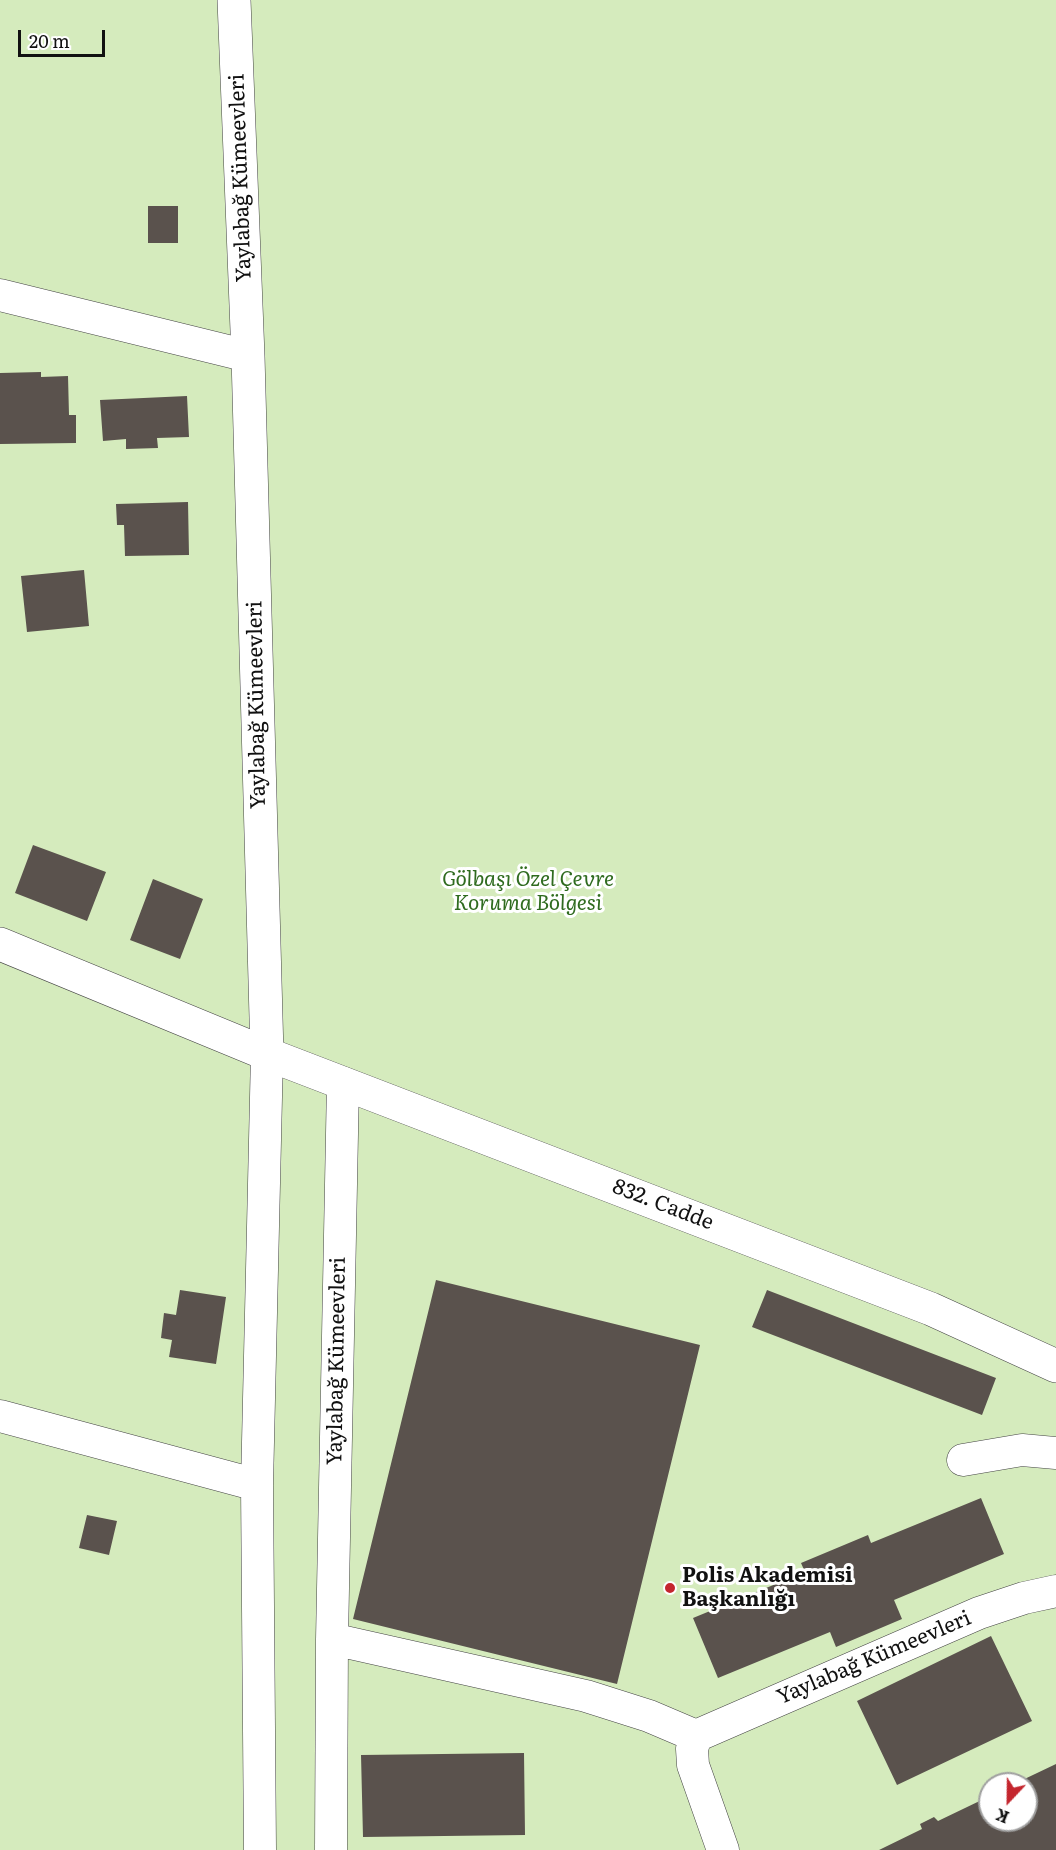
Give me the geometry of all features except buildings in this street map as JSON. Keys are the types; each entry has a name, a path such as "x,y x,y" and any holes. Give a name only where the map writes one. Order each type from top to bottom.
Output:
{"street":[{"name":"Yaylabağ Kümeevleri","path":"234,0 248,356 267,1054 257,1485 260,1850"},
{"path":"0,295 248,356"},
{"path":"0,944 267,1054"},
{"name":"832. Cadde","path":"267,1054 931,1309 1056,1366"},
{"name":"Yaylabağ Kümeevleri","path":"331,1850 332,1639 342,1083"},
{"path":"0,1416 257,1485"},
{"path":"963,1460 1028,1450 1056,1453"},
{"name":"Yaylabağ Kümeevleri","path":"696,1736 979,1613 1024,1598 1056,1591"},
{"path":"332,1639 585,1696 650,1716 696,1736 692,1749 693,1765 723,1850"}],"green space":[{"name":"Gölbaşı Özel Çevre Koruma Bölgesi","path":"0,0 1056,0 1056,1850 0,1850"}],"place":[{"name":"Polis Akademisi Başkanlığı","path":"670,1588"}]}
